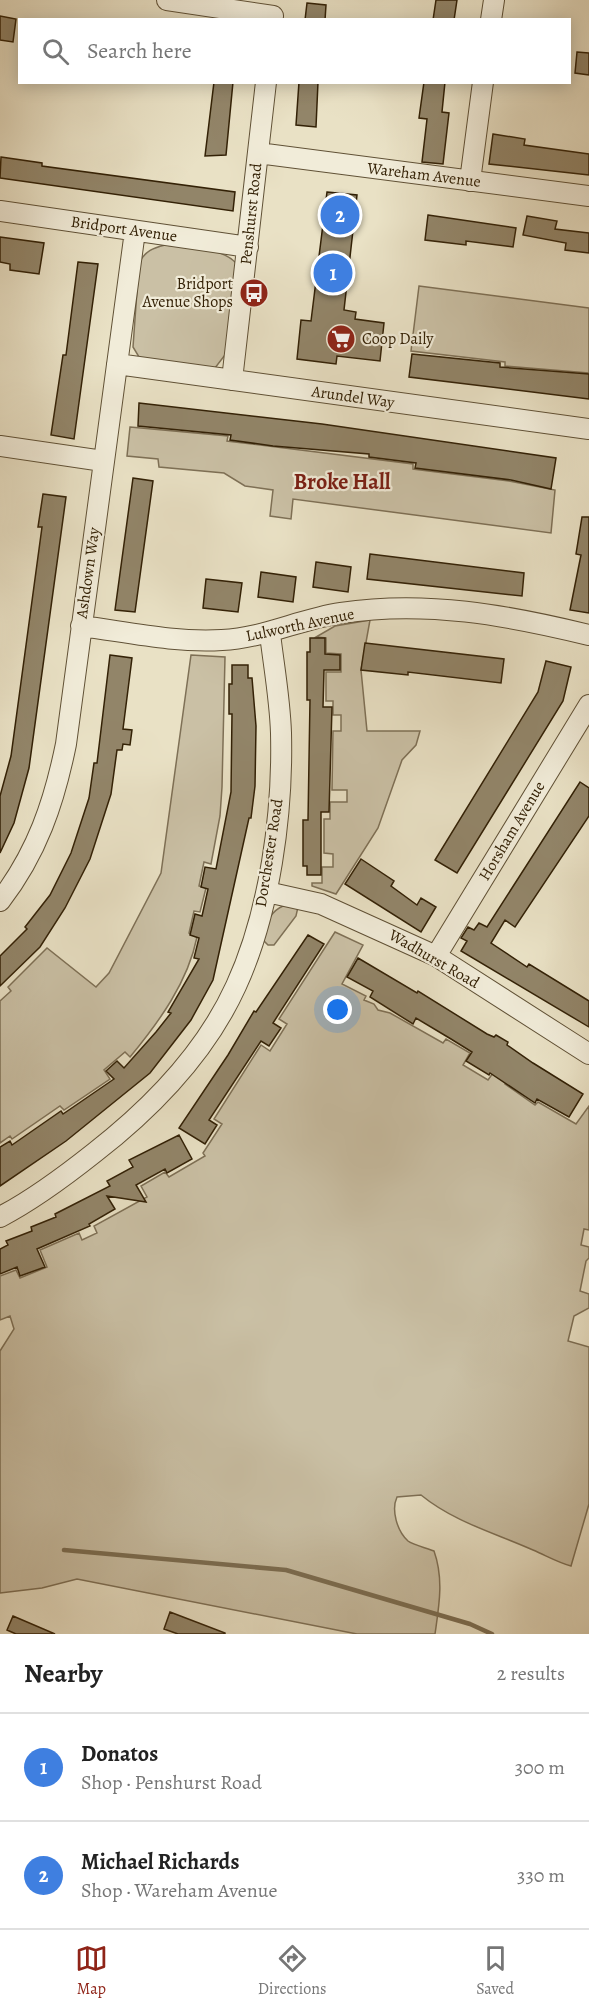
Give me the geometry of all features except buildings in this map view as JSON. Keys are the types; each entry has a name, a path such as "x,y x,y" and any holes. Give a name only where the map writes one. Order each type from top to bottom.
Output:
{"street":[{"path":"167,0 273,12"},
{"path":"491,18 494,0"},
{"name":"Penshurst Road","path":"232,380 266,84"},
{"path":"470,181 483,84"},
{"name":"Wareham Avenue","path":"258,153 589,196"},
{"name":"Bridport Avenue","path":"0,211 248,247"},
{"name":"Ashdown Way","path":"0,901 19,877 42,834 57,790 66,744 135,231"},
{"name":"Arundel Way","path":"117,364 589,429"},
{"path":"0,446 103,461"},
{"name":"Lulworth Avenue","path":"81,626 197,641 270,634 340,613 432,608 498,615 589,635"},
{"name":"Dorchester Road","path":"0,1217 72,1170 131,1124 186,1066 218,1019 236,986 267,892 279,796 281,733 270,634"},
{"name":"Horsham Avenue","path":"436,956 589,705"},
{"name":"Wadhurst Road","path":"267,892 321,904 436,956 589,1054"}],"shaded area":[{"path":"165,245 221,253 236,263 228,351 215,368 148,361 139,357 133,347 139,263 150,251"},
{"path":"419,286 589,308 589,373 505,366 505,362 411,351"},
{"path":"130,427 228,436 227,441 413,464 413,469 509,481 555,490 551,533 293,499 291,519 270,516 273,490 245,486 224,473 159,467 158,459 127,456"},
{"path":"370,620 361,670 367,731 420,731 416,745 402,760 378,828 336,894 312,886 312,883 322,883 322,867 333,867 333,854 324,853 324,819 330,819 330,802 347,802 347,790 332,790 333,731 341,731 341,715 333,715 333,701 326,701 326,672 341,672 341,654 326,653 326,638 316,637 335,626"},
{"path":"191,655 225,657 220,816 211,864 204,862 199,886 206,888 200,912 194,911 189,933 197,937 187,970 162,1016 130,1057 125,1052 104,1070 110,1079 64,1110 60,1106 12,1139 10,1136 0,1143 0,1001 11,991 8,987 47,948 96,987 109,973 161,873"},
{"path":"283,906 298,907 296,916 274,945 268,945 261,938 271,915"},
{"path":"335,932 363,945 342,984 366,996 364,1000 374,1004 378,1010 390,1013 443,1043 446,1039 470,1053 463,1065 488,1080 493,1073 535,1105 538,1102 576,1124 589,1106 589,1230 584,1229 581,1245 589,1247 589,1258 586,1261 580,1291 589,1294 589,1308 574,1316 568,1341 589,1347 589,1504 571,1566 461,1520 421,1495 397,1497 395,1514 401,1532 408,1541 434,1551 440,1582 435,1634 357,1634 77,1579 42,1588 0,1593 0,1351 14,1329 10,1316 0,1320 0,1276 16,1270 20,1278 47,1267 40,1250 79,1233 82,1240 97,1233 94,1226 147,1197 141,1186 165,1172 169,1177 205,1156 203,1153 222,1124 214,1119 261,1045 270,1051 287,1024 279,1019"}],"waterway":[{"path":"64,1550 286,1570 470,1624 492,1634"}],"place":[{"name":"Michael Richards","path":"340,215"},
{"name":"Donatos","path":"333,273"},
{"name":"Bridport Avenue Shops","path":"254,293"},
{"name":"Coop Daily","path":"341,339"}],"district":[{"name":"Broke Hall","path":"342,482"}]}
